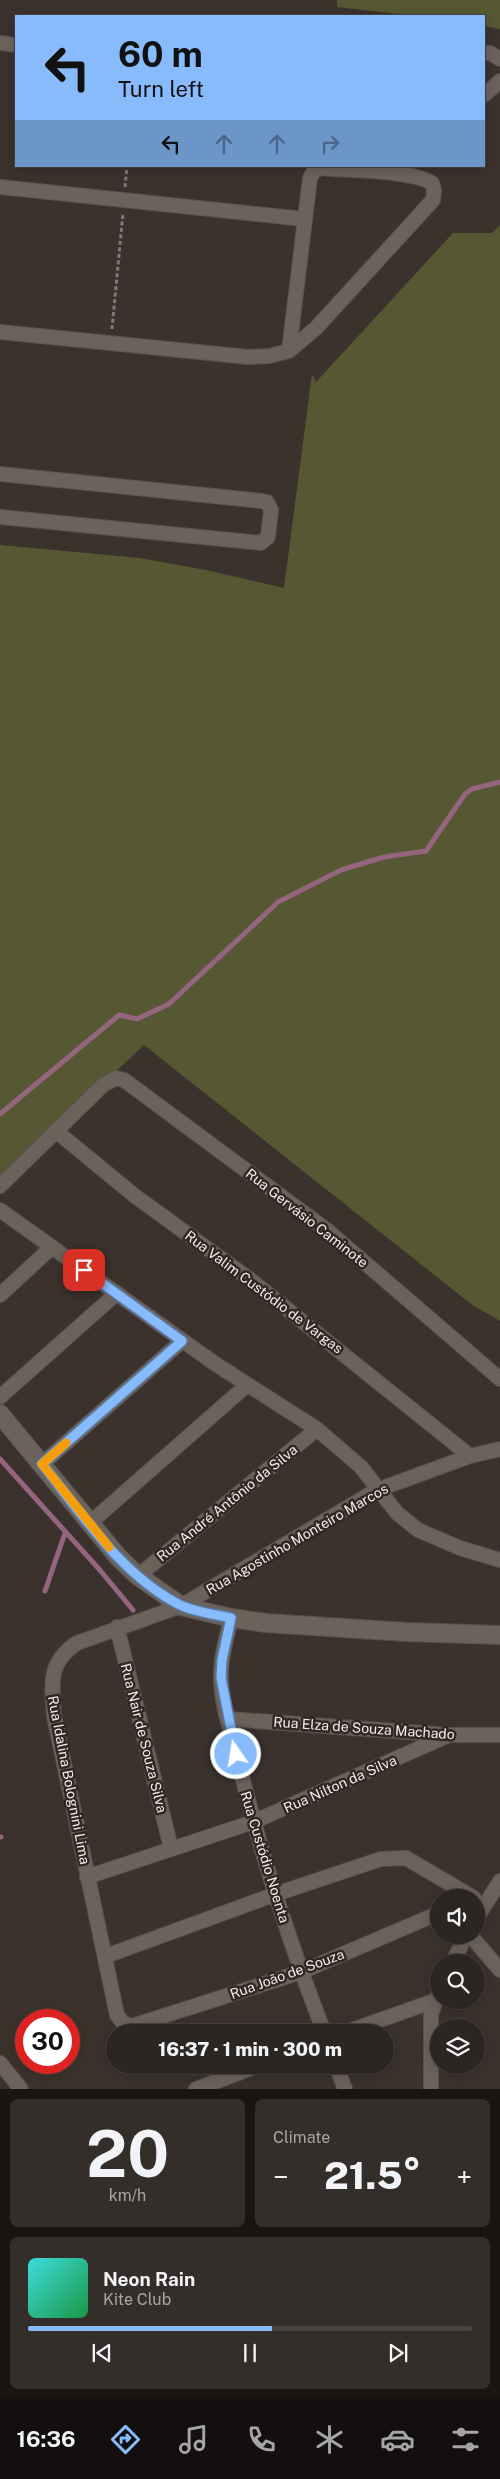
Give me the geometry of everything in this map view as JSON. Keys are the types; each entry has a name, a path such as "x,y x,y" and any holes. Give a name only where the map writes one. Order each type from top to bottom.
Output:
{"street":[{"path":"0,43 15,45"},
{"path":"485,52 490,53 500,60"},
{"path":"485,94 500,81"},
{"path":"0,332 111,345 248,357 270,356 289,351 316,328 433,200 434,190 432,183 424,178 322,168 314,171 310,178 304,219 289,351"},
{"path":"0,187 304,219"},
{"path":"0,474 262,501 267,502 272,510 268,537 261,543 0,517"},
{"name":"Rua Gervásio Caminote","path":"56,1131 103,1084 116,1078 124,1080 328,1231 500,1379"},
{"path":"0,1186 56,1131"},
{"name":"Rua Valim Custódio de Vargas","path":"56,1131 135,1196 252,1282 470,1456"},
{"path":"0,1210 117,1292 182,1341 317,1429 361,1467 377,1490 397,1513 418,1530 460,1548 500,1560"},
{"path":"0,1295 52,1247"},
{"path":"0,1397 117,1292"},
{"path":"42,1464 182,1341"},
{"path":"90,1524 247,1385"},
{"path":"0,1414 119,1558 138,1576 181,1606 231,1618 266,1623 406,1632 500,1635"},
{"name":"Rua André Antônio da Silva","path":"138,1576 317,1429"},
{"name":"Rua Agostinho Monteiro Marcos","path":"181,1606 377,1490 470,1456 499,1450"},
{"name":"Rua Idalina Bolognini Lima","path":"126,2024 117,2015 54,1716 52,1688 54,1666 62,1652 77,1643 117,1627 181,1606"},
{"name":"Rua Custódio Noenta","path":"231,1618 222,1660 221,1678 228,1719 253,1822 301,1972 321,2024"},
{"name":"Rua Nair de Souza Silva","path":"117,1627 170,1848"},
{"name":"Rua Elza de Souza Machado","path":"228,1719 449,1735 500,1735"},
{"name":"Rua Nilton da Silva","path":"87,1877 253,1822 449,1735"},
{"path":"106,1956 276,1894 381,1859 406,1858 460,1889"},
{"path":"485,1893 500,1881"},
{"name":"Rua João de Souza","path":"138,2024 301,1972 430,1918"},
{"path":"476,1944 500,1970"},
{"path":"366,2024 430,1998"},
{"path":"430,2089 432,2009"},
{"path":"0,2063 20,2089"},
{"path":"196,2089 236,2074"},
{"path":"339,2074 345,2089"}],"path":[{"path":"111,345 127,167"}],"green space":[{"path":"337,0 500,0 500,29 485,26 485,15 406,15 337,7"},
{"path":"500,225 500,1321 471,1304 144,1045 0,1181 0,545 140,558 206,570 284,588 312,374 316,382 453,233 492,233"}],"waterway":[{"path":"0,1114 119,1015 137,1019 169,1004 278,902 341,870 384,857 426,851 465,794 472,789 500,782"},
{"path":"0,1459 99,1569 133,1610"},
{"path":"45,1591 65,1533"}],"slow traffic":[{"path":"66,1443 42,1464 109,1547"}],"route":[{"path":"84,1270 117,1292 182,1341 42,1464 119,1558 138,1576 181,1606 231,1618 222,1660 221,1678 236,1754"}]}
